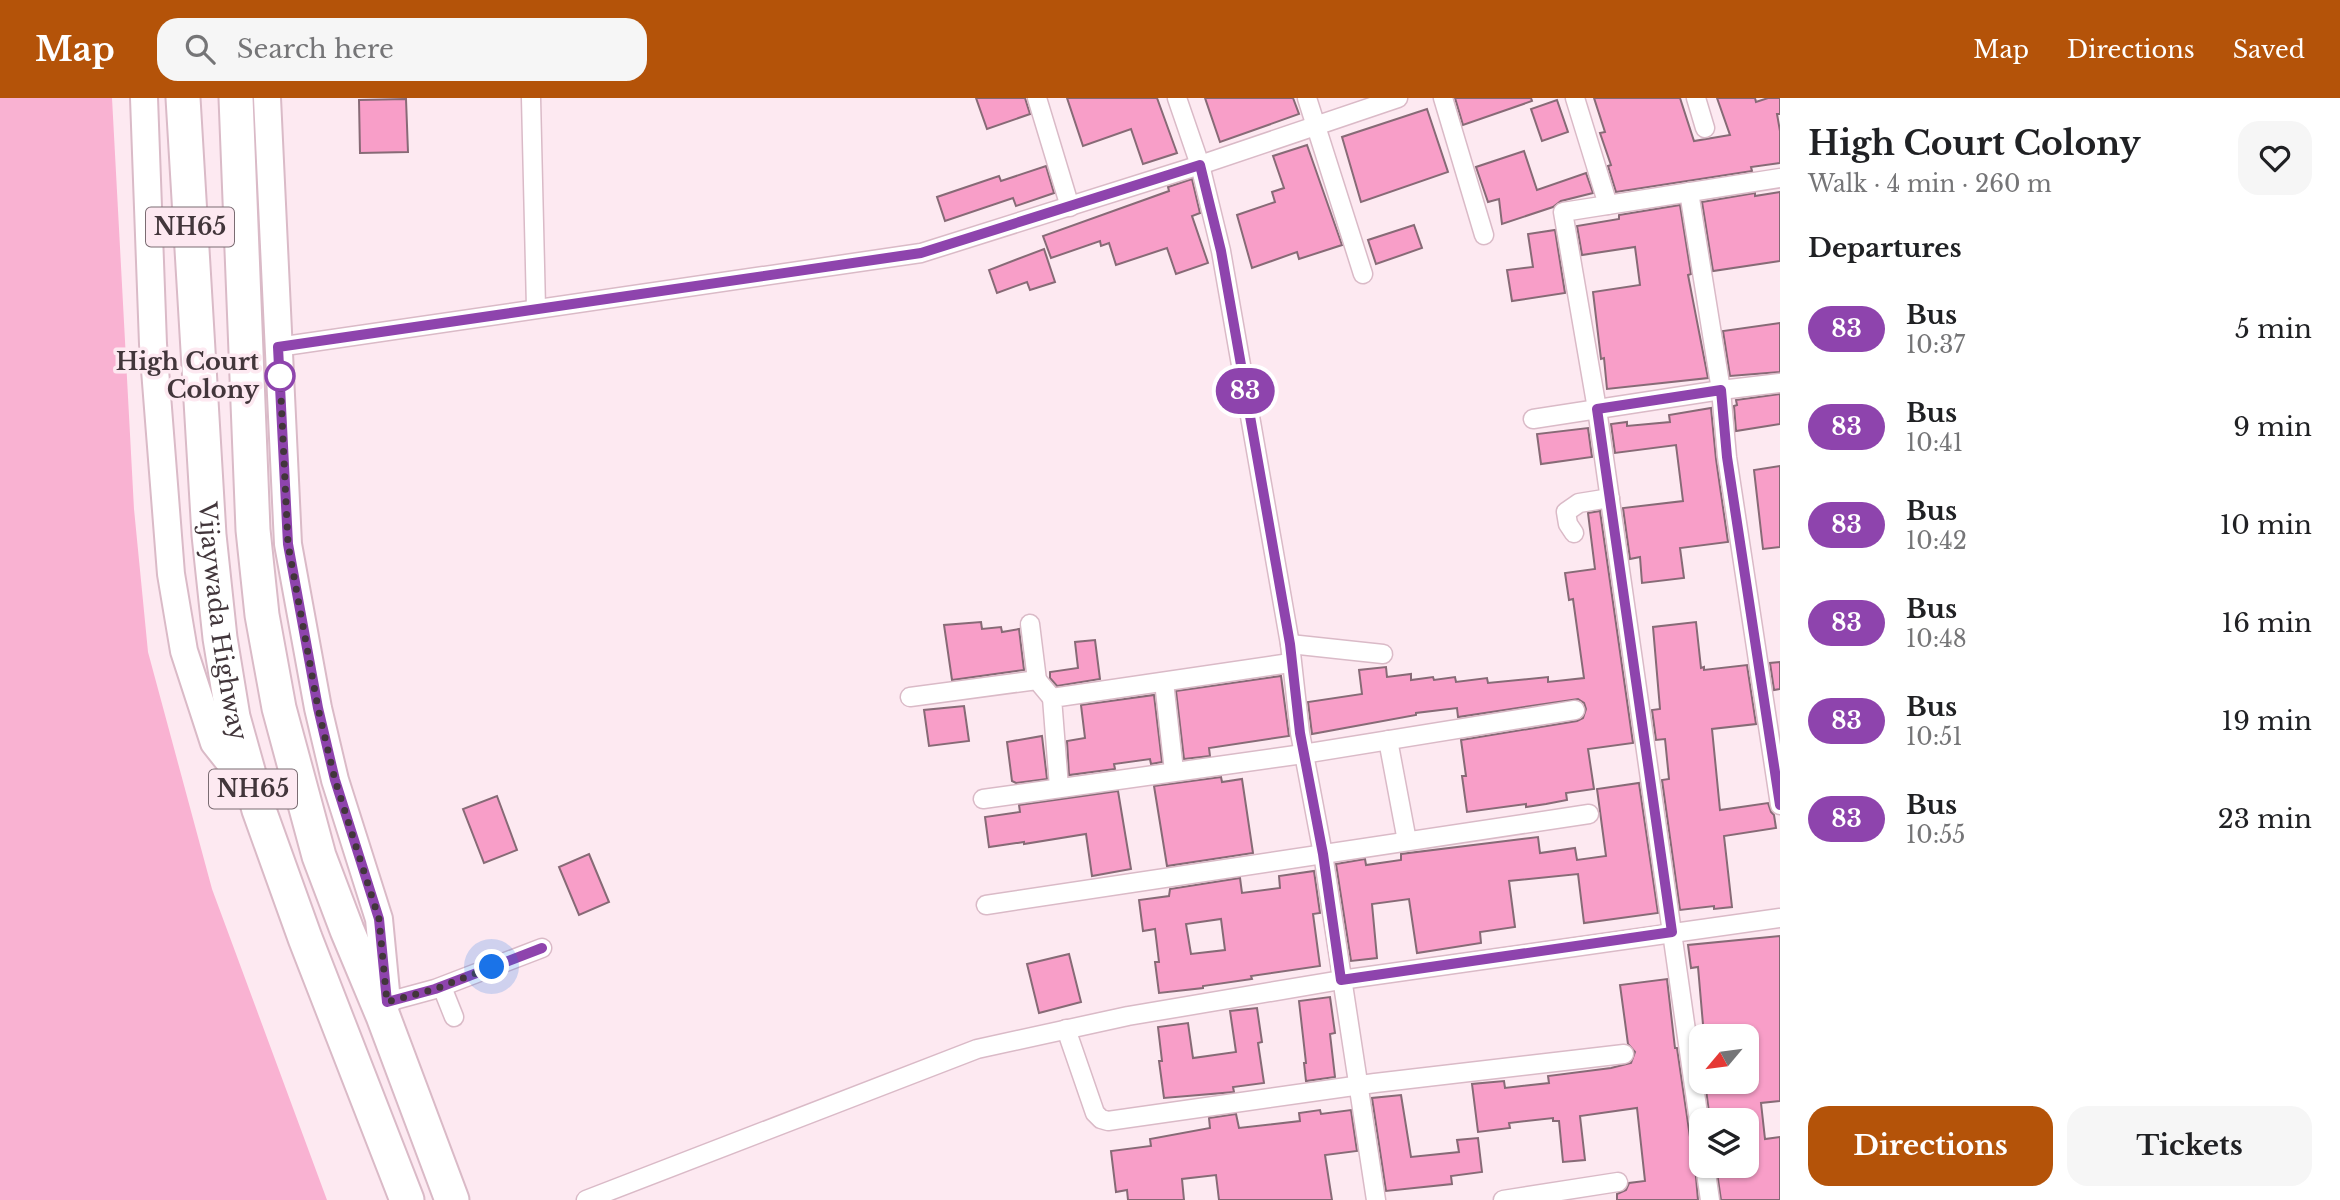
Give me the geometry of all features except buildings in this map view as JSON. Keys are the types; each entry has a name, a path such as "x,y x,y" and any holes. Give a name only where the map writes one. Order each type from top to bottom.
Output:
{"highway":[{"name":"Vijaywada Highway","path":"183,98 209,535 220,638 233,717 255,793 305,938 407,1200"},
{"name":"Vijaywada Highway","path":"236,98 253,530 262,615 279,708 308,820 347,930 385,1009 452,1200"}],"street":[{"path":"144,98 153,344 171,574 184,651 214,743 255,793"},
{"path":"267,98 288,544 318,708 335,780 379,919 385,1009 542,948"},
{"path":"531,98 536,308"},
{"path":"1037,98 1070,207"},
{"path":"1177,98 1200,165 1221,251 1290,644 1290,663 1303,754 1323,854 1376,1200"},
{"path":"1307,98 1363,274"},
{"path":"278,347 921,253 1200,165 1398,98"},
{"path":"1443,98 1484,235"},
{"path":"1575,98 1608,205"},
{"path":"1696,98 1705,128"},
{"path":"1697,1108 1597,409 1563,212 1780,178"},
{"path":"1689,192 1721,390 1727,457 1780,805"},
{"path":"1533,419 1780,383"},
{"path":"1574,533 1568,524 1566,512 1579,503 1610,498"},
{"path":"1030,624 1037,680 1052,698 1059,787"},
{"path":"1290,644 1382,654"},
{"path":"1052,698 1290,663"},
{"path":"910,696 1037,680"},
{"path":"1164,682 1174,771"},
{"path":"983,799 1303,754 1575,710"},
{"path":"1388,740 1407,841"},
{"path":"986,905 1589,814"},
{"path":"586,1200 977,1049 1128,1016 1341,980 1780,918"},
{"path":"442,986 454,1017"},
{"path":"1066,1029 1095,1113 1108,1121 1359,1086 1624,1054"},
{"path":"1707,1178 1710,1200"},
{"path":"1503,1200 1618,1182"}],"shaded area":[{"path":"0,98 112,98 134,509 148,652 212,889 327,1200 0,1200"}],"bus line":[{"name":"83","path":"542,948 435,989 387,1002 379,919 335,780 318,708 288,544 278,347 921,253 1200,165 1221,251 1290,644 1290,663 1300,733 1323,854 1341,980 1672,932 1597,409 1721,390 1727,457 1780,805"}],"place":[{"name":"High Court Colony","path":"280,376"}],"route":[{"path":"280,376 288,544 318,708 335,780 379,919 387,1002 435,989 492,967"}]}
